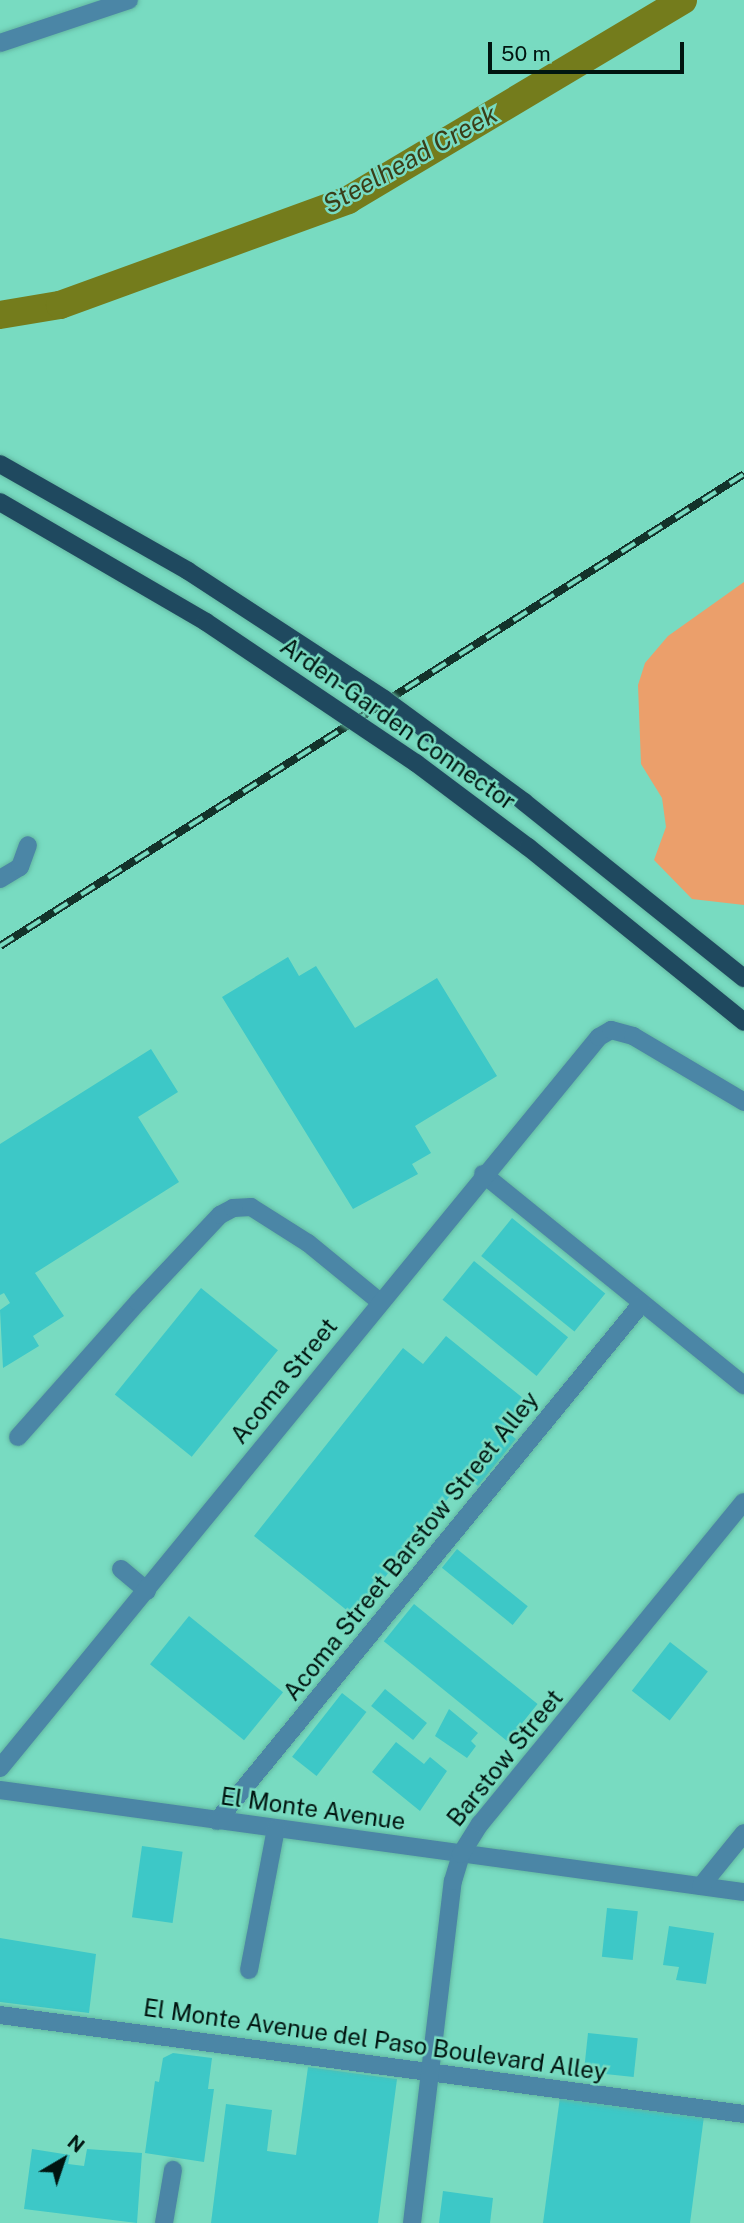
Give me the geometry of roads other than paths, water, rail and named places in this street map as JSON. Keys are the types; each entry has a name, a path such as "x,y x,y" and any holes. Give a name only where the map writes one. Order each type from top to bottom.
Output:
{"main road":[{"name":"Arden-Garden Connector","path":"0,464 188,571 384,699 524,802 744,978"},
{"name":"Arden-Garden Connector","path":"0,502 206,622 405,756 528,847 744,1022"}],"street":[{"path":"0,43 129,0"},
{"path":"0,879 20,867 28,845"},
{"name":"Acoma Street","path":"0,1768 147,1591 577,1060 611,1030 655,1047 744,1102"},
{"path":"483,1174 744,1385"},
{"path":"18,1437 147,1292 220,1215 233,1208 251,1207 308,1243 380,1302"},
{"name":"Acoma Street Barstow Street Alley","path":"217,1821 642,1303"},
{"name":"Barstow Street","path":"412,2223 453,1881 461,1854 480,1824 744,1502"},
{"path":"121,1569 147,1591"},
{"name":"El Monte Avenue","path":"0,1790 744,1892"},
{"path":"249,1970 276,1829"},
{"path":"701,1886 744,1833"},
{"name":"El Monte Avenue del Paso Boulevard Alley","path":"0,2015 744,2114"},
{"path":"164,2223 173,2170"}],"waterway":[{"name":"Steelhead Creek","path":"0,315 60,305 348,200 683,0"}],"railway":[{"path":"0,946 744,474"}]}
